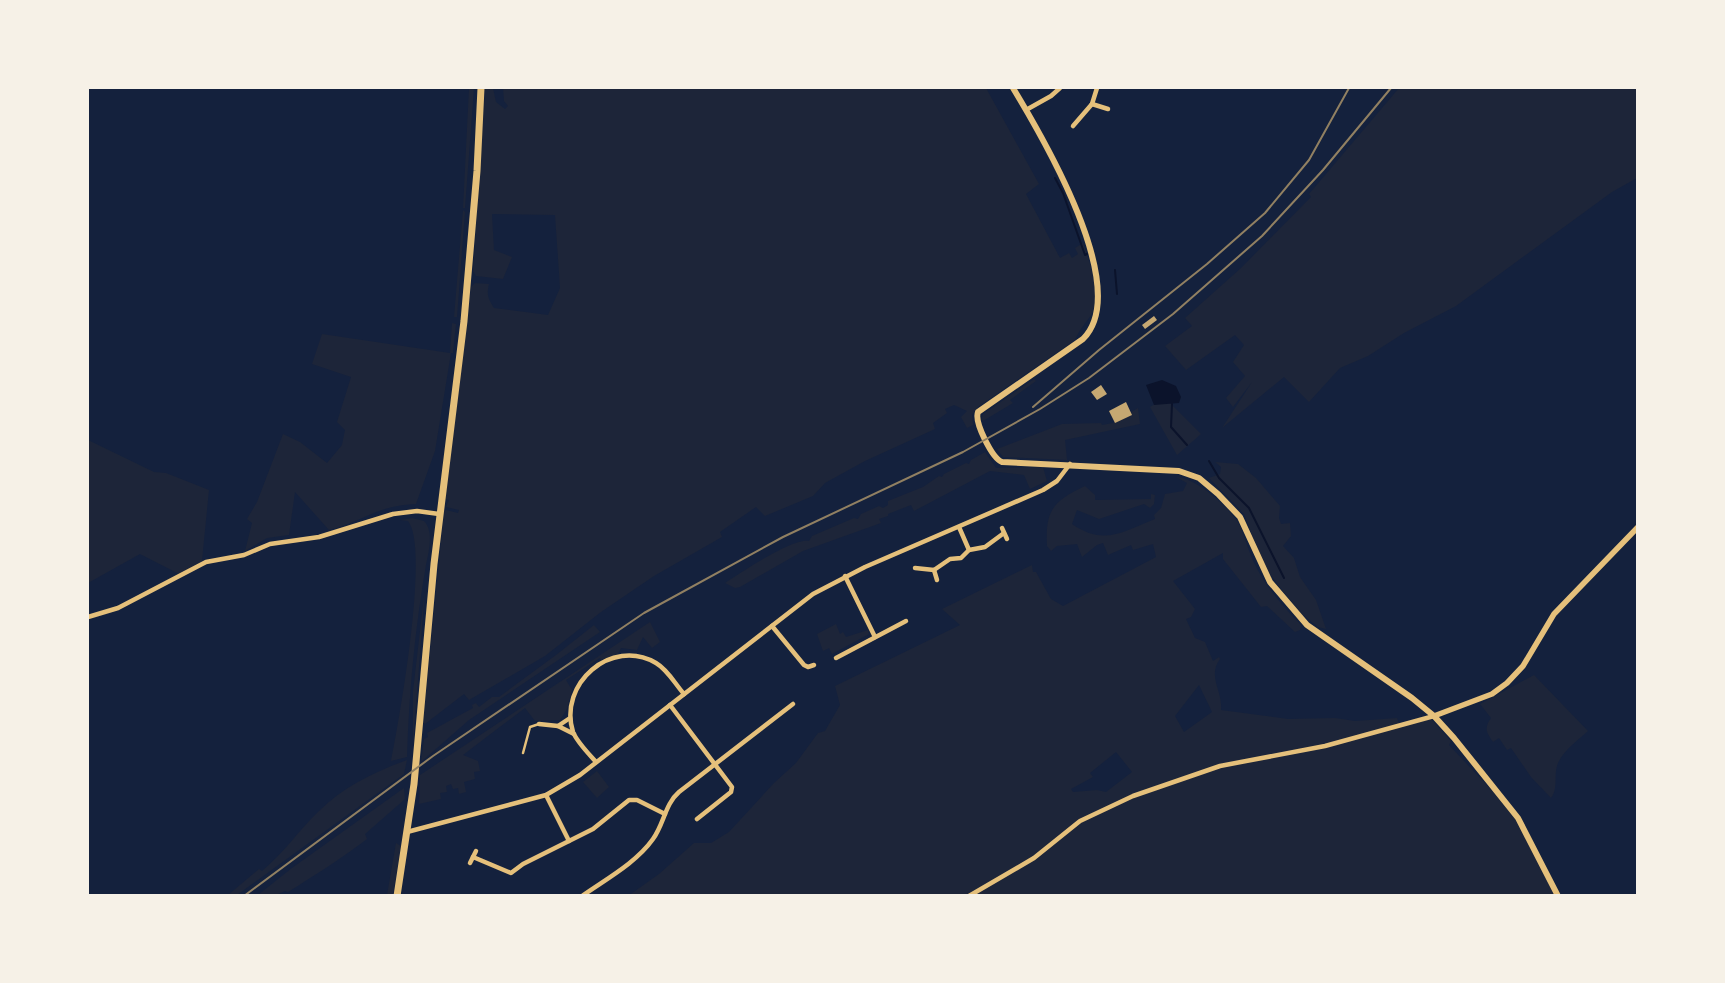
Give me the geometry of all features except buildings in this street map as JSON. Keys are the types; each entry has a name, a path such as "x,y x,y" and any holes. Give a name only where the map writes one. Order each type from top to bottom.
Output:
{"main road":[{"path":"397,896 412,792 439,514 464,313 481,88"},
{"path":"1013,88 1069,191 1079,214 1097,284 1098,312 1093,329 1084,339 984,406 976,417 995,456 1002,462 1179,471 1199,478 1218,494 1240,517 1270,582 1290,608 1315,630 1412,698 1448,730 1518,818 1558,896"}],"street":[{"path":"1026,110 1051,96 1060,88"},
{"path":"1073,126 1092,104 1097,88"},
{"path":"1092,104 1108,110"},
{"path":"407,832 546,795 563,786 813,594 845,576 1053,484 1064,474 1070,464"},
{"path":"88,617 118,608 206,562 244,555 270,544 319,537 392,514 417,511 439,514"},
{"path":"959,527 969,550"},
{"path":"969,896 1034,858 1080,821 1133,796 1197,772 1325,746 1434,716 1492,694 1507,683 1523,666 1554,614 1638,527"},
{"path":"915,568 934,570 950,559 965,556 969,550 986,547 1003,530 1007,539"},
{"path":"934,570 937,580"},
{"path":"845,576 875,638"},
{"path":"836,658 906,621"},
{"path":"772,626 804,665 808,667 814,665"},
{"path":"596,762 574,734 570,718 575,691 587,673 605,660 620,656 639,657 657,664 684,694"},
{"path":"582,896 644,850 659,831 674,796 792,704"},
{"path":"670,705 733,790 696,819"},
{"path":"784,711 788,717"},
{"path":"558,726 570,718"},
{"path":"539,724 558,726 574,734"},
{"path":"546,795 569,841"},
{"path":"473,857 512,873 523,864 593,829 632,799 665,814"},
{"path":"470,863 476,851"}],"lane":[{"path":"523,753 530,727 539,724"}],"shaded area":[{"path":"469,88 474,88 465,208 463,208"},
{"path":"485,88 493,88 496,102 505,109 508,106 504,101 503,88 986,88 1039,184 1026,194 1060,258 1069,253 1072,258 1078,254 1075,248 1083,243 1094,279 1096,299 1094,308 1075,340 978,407 972,415 973,425 967,428 961,417 967,411 954,405 945,409 947,413 933,423 935,429 865,461 825,483 813,496 765,516 756,507 720,532 722,537 654,576 601,612 545,656 469,700 464,694 425,724 423,723 444,511 458,513 459,510 446,507 449,500 445,499 471,287 475,283 489,284 489,300 494,308 548,315 560,288 555,215 492,214 494,250 512,257 503,279 476,276 473,271"},
{"path":"1399,88 1637,88 1637,178 1612,192 1456,306 1404,333 1368,356 1340,368 1309,402 1284,377 1222,428 1252,382 1233,407 1226,398 1245,376 1233,362 1244,345 1235,335 1186,370 1165,346 1192,326 1185,318 1241,268 1311,197 1309,194"},
{"path":"463,210 465,212 457,317 454,317"},
{"path":"452,323 456,324 453,353 451,353 435,451 416,504 391,507 329,530 295,492 289,535 267,538 245,551 252,523 247,519 257,502 283,434 300,442 327,463 342,445 345,430 337,422 351,377 312,364 322,334 450,353"},
{"path":"1034,379 1036,381 1010,400 1013,403 983,421 981,420 983,414"},
{"path":"1162,380 1176,386 1181,397 1179,403 1154,405 1146,385"},
{"path":"1165,398 1201,434 1177,455 1150,407"},
{"path":"1138,408 1140,424 1065,440 1067,460 1003,457 997,449 1062,424 1101,423 1102,425 1113,423"},
{"path":"88,440 154,472 166,473 209,490 202,561 179,574 140,554 88,583"},
{"path":"985,452 996,468 1043,467 1047,481 1030,489 1024,475 990,471 914,511 911,505 879,519 881,523 803,551 740,587 735,588 725,583 780,550 792,544 809,541 812,536 854,518 858,519 861,514 879,506 883,508 888,505 888,501 923,487 939,476 942,477 944,474 966,463 969,464 971,460"},
{"path":"1215,462 1238,464 1256,478 1280,506 1279,518 1281,524 1290,523 1291,536 1283,546 1294,558 1300,577 1316,600 1326,629 1318,627 1303,615 1264,566 1244,514 1209,478 1220,474 1221,467"},
{"path":"1176,477 1184,478 1203,488 1230,512 1241,528 1254,563 1264,581 1301,625 1300,630 1295,632 1267,606 1261,607 1223,559 1223,553 1173,581 1195,609 1191,617 1186,619 1195,638 1205,642 1213,661 1219,657 1220,659 1216,665 1215,678 1220,696 1221,710 1288,719 1335,718 1355,721 1397,718 1400,726 1431,719 1451,741 1449,745 1518,818 1558,896 628,896 659,874 694,843 711,843 729,832 774,783 796,763 818,733 825,731 840,705 835,686 960,625 942,609 1032,565 1033,572 1036,572 1051,599 1063,606 1156,557 1153,544 1133,550 1131,545 1108,555 1103,543 1097,545 1082,557 1077,544 1057,546 1051,551 1047,546 1048,523 1050,515 1059,502 1085,486 1095,495 1095,500 1151,499 1151,494 1155,495 1154,504 1150,508 1144,504 1099,519 1077,510 1072,524 1083,531 1094,534 1113,535 1155,519 1154,515 1161,508 1165,494 1183,491 1187,483","holes":["1199,685 1212,712 1184,732 1175,716","1116,752 1132,772 1106,792 1097,790 1073,792 1071,789 1093,777 1090,773"]},
{"path":"412,518 424,521 427,525 430,542 413,660 407,757 391,761 411,636 416,564 414,537 408,521 400,520"},
{"path":"425,588 413,746 413,691"},
{"path":"650,622 660,642 652,648 643,637 637,650 621,648 618,654 601,660 600,658 566,680 572,690 567,709 560,720 535,721 525,708 463,755 478,761 480,771 474,772 475,779 464,782 466,792 459,794 458,788 453,789 451,784 446,786 447,792 440,793 441,799 419,804 420,775"},
{"path":"836,624 840,634 843,632 846,637 868,630 869,634 832,654 829,648 823,651 817,634"},
{"path":"594,625 600,632 469,720 421,762 424,739 428,737 427,733 473,708 472,705 476,703 479,707 492,697 499,697"},
{"path":"1534,675 1588,731 1564,754 1558,763 1555,790 1551,798 1531,777 1511,748 1507,750 1499,738 1493,742 1487,730 1487,725 1491,718 1480,704"},
{"path":"407,760 404,774 237,895 228,895 259,869 262,871 270,864 311,819 338,795 371,775"},
{"path":"597,771 609,787 597,798 583,782"},
{"path":"404,788 405,799 365,834 367,839 328,867 288,892 285,891 276,895 258,895 292,868"},
{"path":"396,843 401,846 393,895 387,895"}],"waterway":[{"path":"1055,178 1063,193 1085,255 1087,254"},
{"path":"1115,270 1117,294"},
{"path":"1172,404 1171,427 1187,445"},
{"path":"1209,461 1219,478 1249,508 1284,578"}],"railway":[{"path":"1033,407 1099,350 1207,264 1265,213 1309,160 1349,88"},
{"path":"244,896 433,756 644,613 783,537 963,452 1040,409 1089,378 1173,314 1262,236 1323,170 1391,88"}]}
